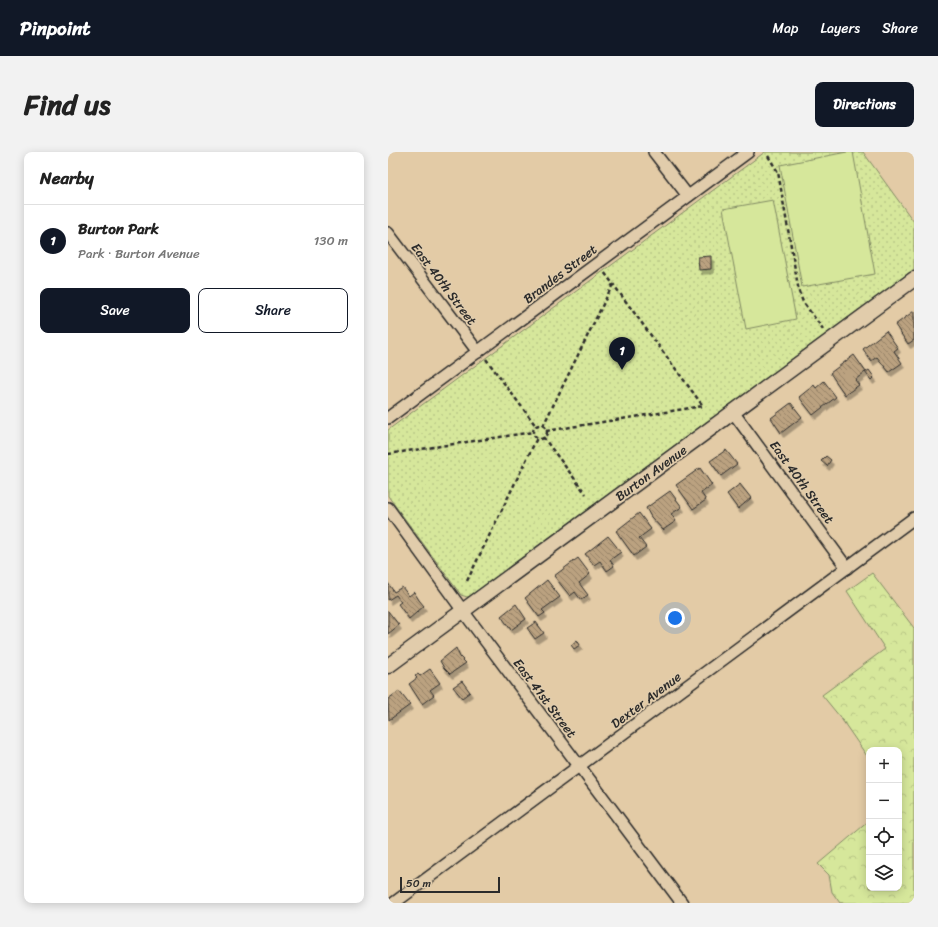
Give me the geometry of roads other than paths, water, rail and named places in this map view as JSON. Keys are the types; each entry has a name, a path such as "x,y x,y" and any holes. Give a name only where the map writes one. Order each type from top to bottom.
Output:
{"street":[{"path":"654,152 688,196"},
{"name":"Brandes Street","path":"388,418 482,355 688,196 748,152"},
{"name":"East 40th Street","path":"388,233 482,355"},
{"name":"Burton Avenue","path":"388,666 914,279"},
{"name":"East 40th Street","path":"733,412 847,568"},
{"name":"East 41st Street","path":"388,508 463,612 682,903"},
{"name":"Dexter Avenue","path":"394,903 914,518"}],"place":[{"name":"Burton Park","path":"622,370"}]}
